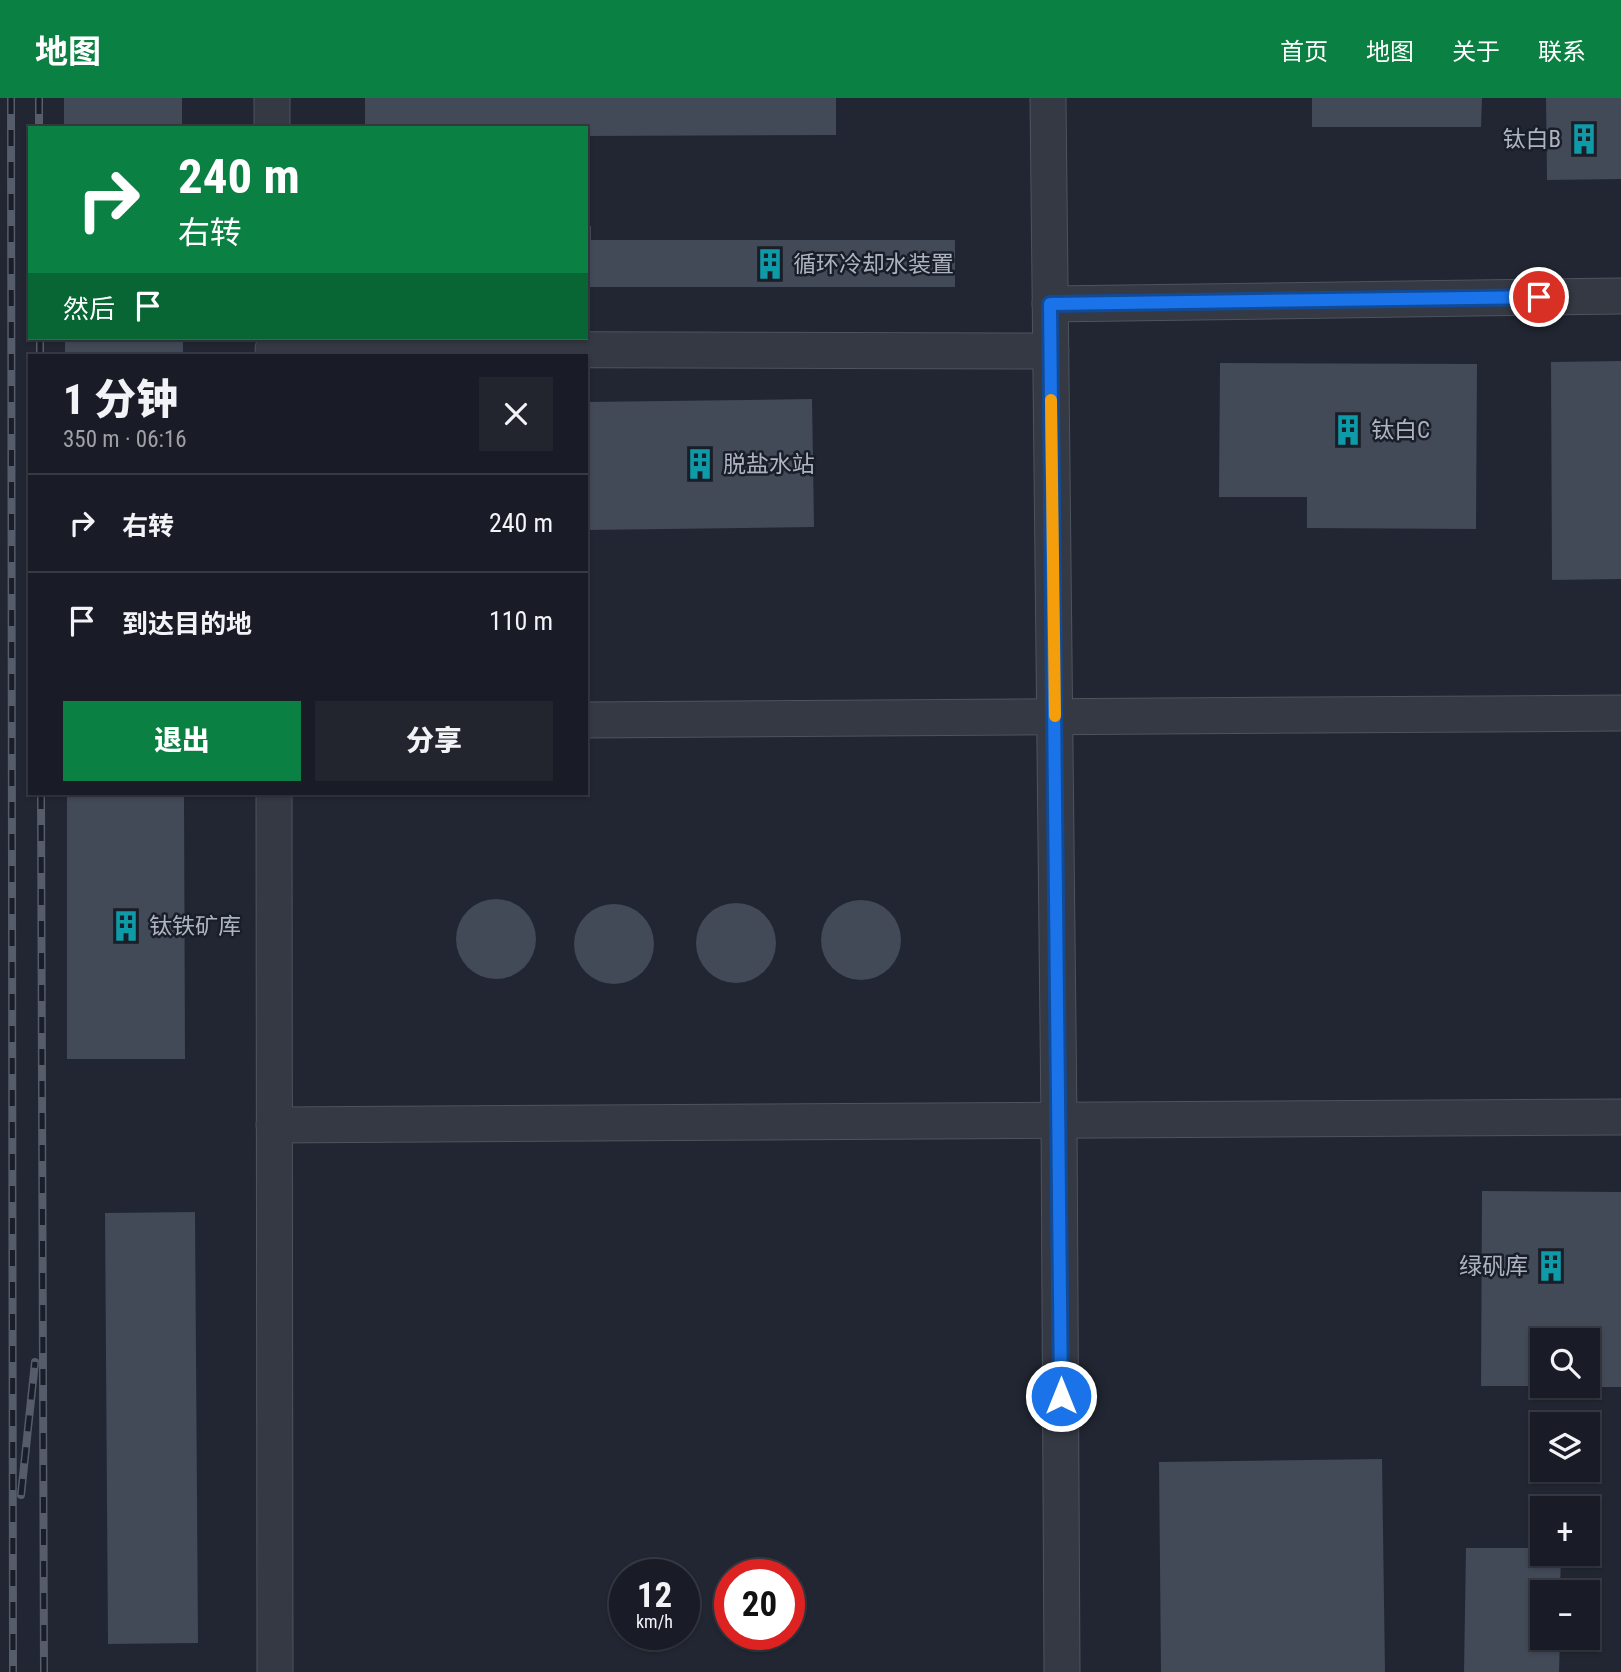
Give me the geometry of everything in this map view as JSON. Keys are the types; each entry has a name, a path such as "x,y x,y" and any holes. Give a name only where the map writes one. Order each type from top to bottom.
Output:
{"lane":[{"path":"272,98 272,126"},
{"path":"1048,98 1062,1672"},
{"path":"1050,304 1621,296"},
{"path":"273,347 1051,351"},
{"path":"588,720 1621,713"},
{"path":"274,795 275,1672"},
{"path":"274,1125 1621,1117"}],"building":[{"path":"64,98 182,98 182,126 64,126"},
{"path":"365,98 836,98 836,135 588,136 588,126 365,126"},
{"name":"钛白B","path":"1312,98 1482,98 1481,127 1312,127"},
{"name":"钛白B","path":"1546,98 1621,98 1621,179 1547,180"},
{"name":"循环冷却水装置","path":"588,226 591,226 591,240 955,240 955,287 588,287"},
{"path":"65,340 183,340 183,354 65,354"},
{"path":"1621,361 1621,579 1552,580 1551,362"},
{"name":"钛白C","path":"1220,363 1477,364 1476,529 1307,528 1307,497 1219,497"},
{"name":"脱盐水站","path":"812,399 814,527 588,530 588,402"},
{"name":"钛铁矿库","path":"67,795 184,795 185,1059 67,1059"},
{"path":"496,899 511,902 524,911 533,924 536,939 533,954 524,967 511,976 496,979 481,976 468,967 459,954 456,939 459,924 468,911 481,902"},
{"path":"861,900 876,903 889,912 898,925 901,940 898,955 889,968 876,977 861,980 846,977 833,968 824,955 821,940 824,925 833,912 846,903"},
{"path":"736,903 751,906 764,915 773,928 776,943 773,958 764,971 751,980 736,983 721,980 708,971 699,958 696,943 699,928 708,915 721,906"},
{"path":"614,904 629,907 642,916 651,929 654,944 651,959 642,972 629,981 614,984 599,981 586,972 577,959 574,944 577,929 586,916 599,907"},
{"name":"绿矾库","path":"1482,1191 1621,1192 1621,1387 1600,1387 1600,1328 1530,1328 1530,1386 1481,1386"},
{"path":"195,1212 198,1643 108,1644 105,1213"},
{"path":"1382,1459 1385,1672 1161,1672 1159,1462"},
{"path":"1466,1548 1530,1548 1530,1566 1561,1566 1560,1580 1530,1580 1530,1650 1560,1650 1559,1672 1464,1672"}],"railway":[{"path":"11,98 13,1672"},
{"path":"39,98 39,126"},
{"path":"40,340 40,354"},
{"path":"41,795 44,1672"},
{"path":"21,1495 35,1362"}],"slow traffic":[{"path":"1051,400 1055,716"}],"place":[{"name":"钛白B","path":"1584,139"},
{"name":"循环冷却水装置","path":"770,264"},
{"name":"钛白C","path":"1348,430"},
{"name":"脱盐水站","path":"700,464"},
{"name":"钛铁矿库","path":"126,926"},
{"name":"绿矾库","path":"1551,1266"}],"route":[{"path":"1061,1396 1050,304 1539,297"}]}
